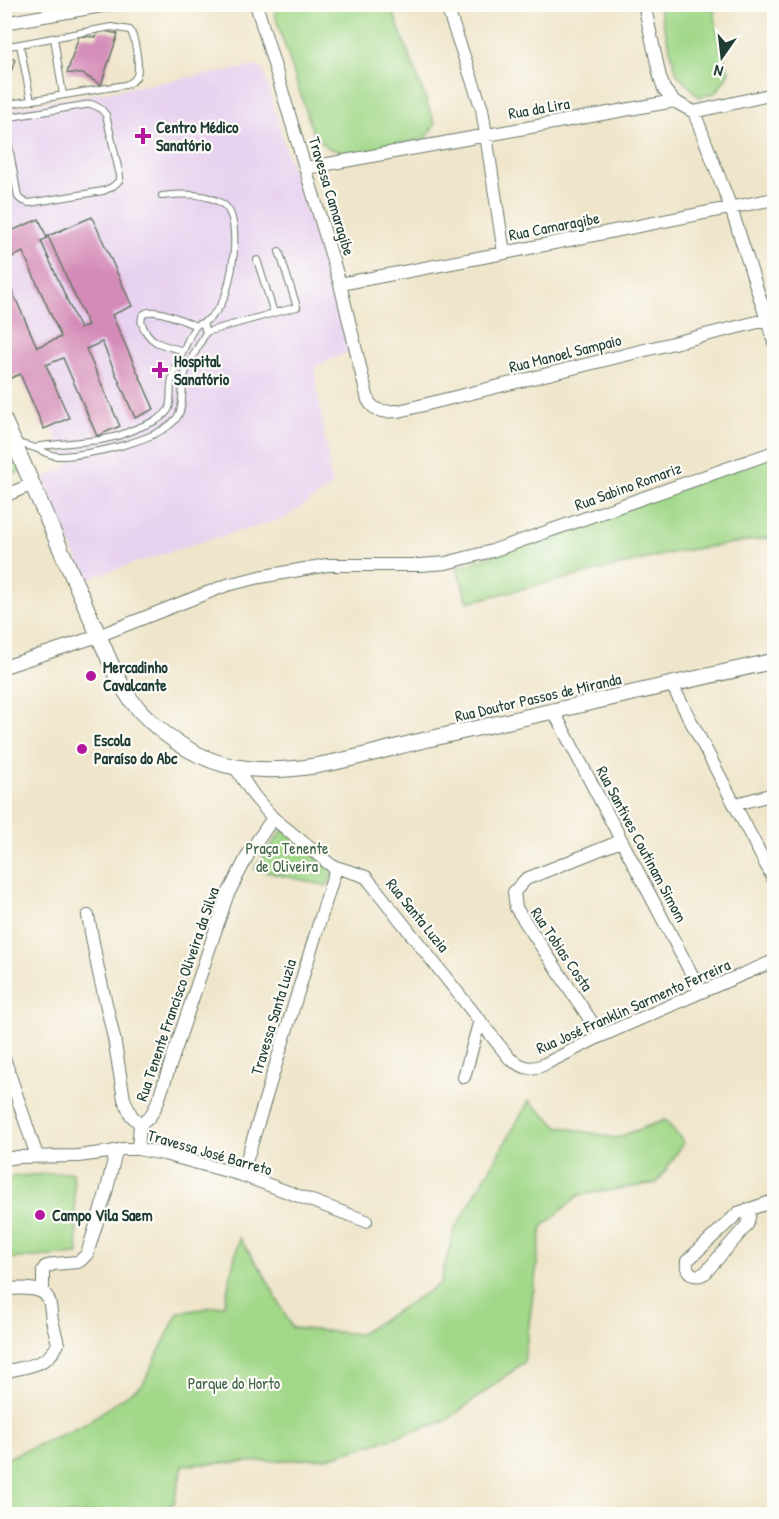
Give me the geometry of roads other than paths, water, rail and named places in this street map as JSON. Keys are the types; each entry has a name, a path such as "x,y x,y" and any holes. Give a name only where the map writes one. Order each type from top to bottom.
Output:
{"street":[{"path":"4,23 113,4"},
{"name":"Travessa Camaragibe","path":"256,4 340,284 368,400"},
{"path":"446,4 482,109 504,253"},
{"path":"644,4 664,89 674,101 694,112 731,207 770,319 774,342"},
{"path":"694,112 774,94"},
{"name":"Rua da Lira","path":"306,168 674,101"},
{"name":"Rua Camaragibe","path":"340,284 774,199"},
{"name":"Rua Manoel Sampaio","path":"368,400 376,410 399,411 770,319"},
{"name":"Rua Doutor Passos de Miranda","path":"4,420 115,673 130,699 148,719 197,755 236,767 296,768 357,757 774,661"},
{"name":"Rua Sabino Romariz","path":"4,667 98,636 228,585 260,577 327,565 446,563 492,551 774,452"},
{"path":"4,496 33,484"},
{"path":"672,685 774,880"},
{"name":"Rua Santives Coutinam Simom","path":"554,712 701,992"},
{"name":"Rua Santa Luzia","path":"236,767 254,796 273,818 332,866 366,877 372,883 507,1055"},
{"path":"736,804 774,794"},
{"name":"Rua Tenente Francisco Oliveira da Silva","path":"138,1149 140,1124 153,1113 160,1095 227,896 249,853 273,818"},
{"name":"Rua Tobias Costa","path":"601,1036 516,909 514,892 526,879 621,841"},
{"name":"Travessa Santa Luzia","path":"242,1175 336,868"},
{"path":"88,916 114,1038 124,1099 131,1115 140,1124"},
{"name":"Rua José Franklin Sarmento Ferreira","path":"507,1055 519,1065 536,1068 601,1036 774,961"},
{"path":"464,1077 480,1020"},
{"path":"4,1058 37,1156"},
{"name":"Travessa José Barreto","path":"4,1159 78,1156 138,1149 242,1175 366,1221"},
{"path":"43,1292 45,1267 78,1262 87,1254 116,1151"},
{"path":"751,1209 747,1225 705,1273 696,1276 688,1271 687,1261 738,1213 774,1201"},
{"path":"4,1289 37,1290 47,1296 58,1344 45,1361 4,1372"}],"lane":[{"path":"4,47 111,27 130,30 134,35 137,74 131,82 125,85 4,105"},
{"path":"54,38 63,95"},
{"path":"20,45 31,101"},
{"path":"91,104 97,105 106,115 120,180 103,191 24,202 18,197 4,118 91,104"},
{"path":"36,448 118,436 161,417 169,408 173,374 183,351 200,324 214,314 221,305 232,273 231,215 226,206 198,195 162,196"},
{"path":"14,442 56,456 77,454 122,446 168,426 180,412 187,369 206,332 297,307 279,251"},
{"path":"257,260 273,314"},
{"path":"183,351 157,342 148,336 142,328 140,321 142,316 148,312 156,312 200,324 206,332"}],"place":[{"name":"Centro Médico Sanatório","path":"143,136"},
{"name":"Hospital Sanatório","path":"160,370"},
{"name":"Mercadinho Cavalcante","path":"91,676"},
{"name":"Escola Paraíso do Abc","path":"82,749"},
{"name":"Campo Vila Saem","path":"40,1215"}],"park label":[{"name":"Praça Tenente de Oliveira","path":"287,857"},
{"name":"Parque do Horto","path":"234,1383"}]}
